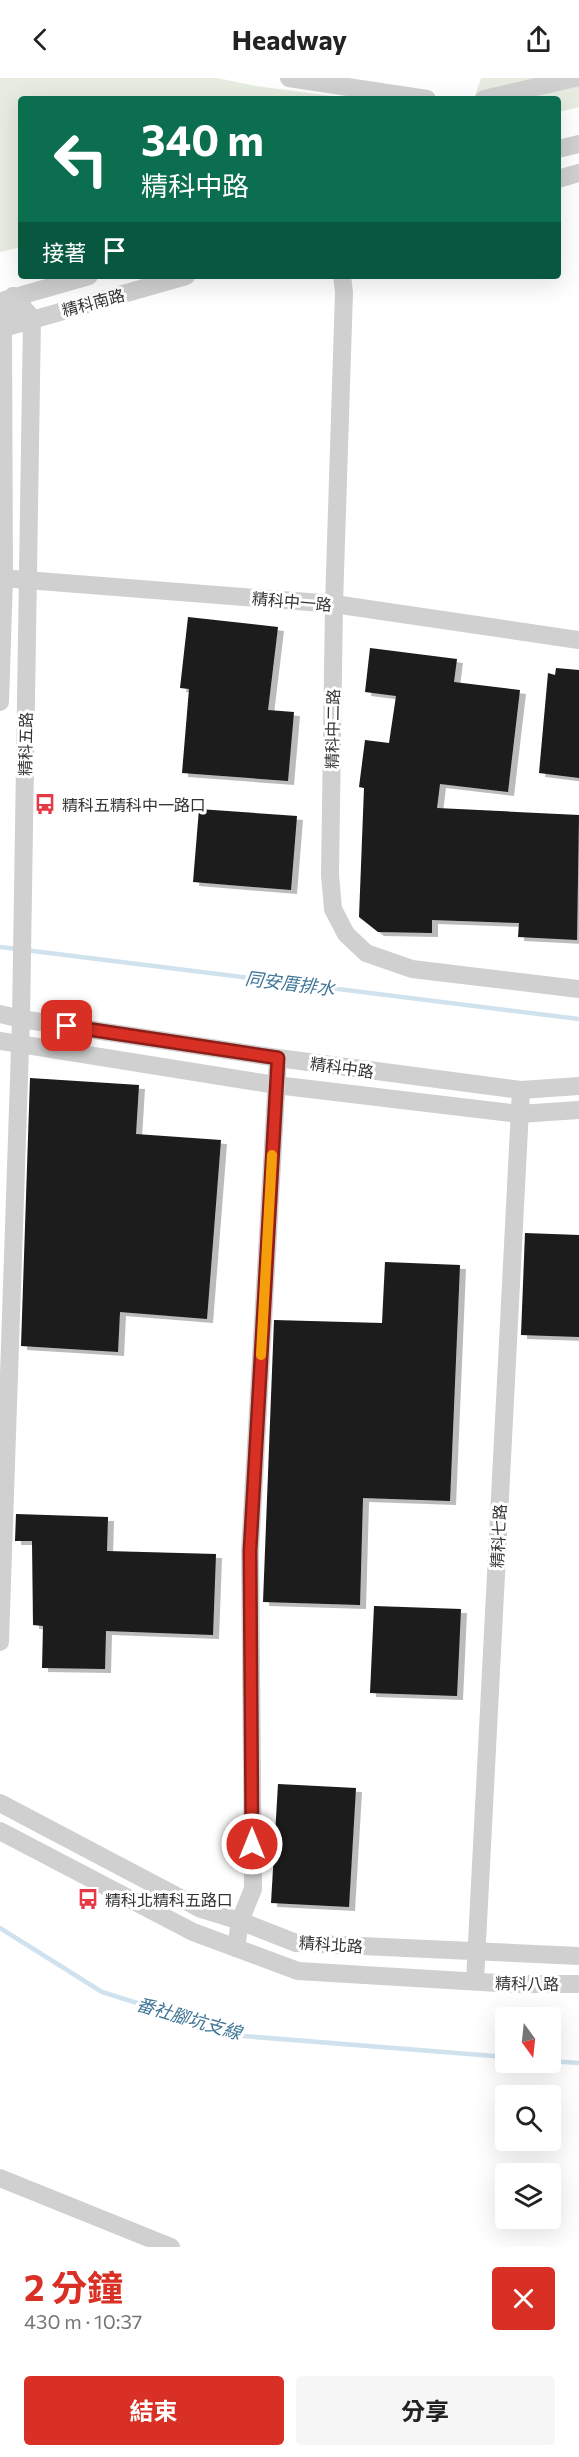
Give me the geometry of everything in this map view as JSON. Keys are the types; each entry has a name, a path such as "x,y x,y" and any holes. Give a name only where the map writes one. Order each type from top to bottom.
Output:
{"street":[{"path":"289,78 407,96"},
{"path":"497,96 575,78"},
{"path":"561,148 579,144"},
{"path":"561,178 579,173"},
{"name":"精科南路","path":"7,300 79,279"},
{"name":"精科南路","path":"1,328 175,279"},
{"name":"精科中二路","path":"342,279 344,292 334,604 330,875 333,909 346,934 366,953 412,969 579,989"},
{"path":"7,300 32,318"},
{"name":"精科五路","path":"0,702 1,328 7,300"},
{"name":"精科五路","path":"0,1642 18,1045 21,1019 32,318"},
{"name":"精科中一路","path":"2,579 334,604 579,640"},
{"name":"精科中路","path":"0,1014 278,1058 521,1090 579,1086"},
{"name":"精科中路","path":"0,1041 276,1085 519,1114 579,1110"},
{"path":"236,1948 240,1921 253,1889 250,1551 278,1058"},
{"name":"精科七路","path":"475,1981 521,1090"},
{"name":"精科北路","path":"0,1803 201,1909 240,1921 296,1943 477,1952"},
{"name":"精科北路","path":"0,1831 193,1932 298,1971 475,1981"},
{"name":"精科八路","path":"477,1952 579,1956"},
{"name":"精科八路","path":"475,1981 579,1984"},
{"path":"0,2178 171,2247"}],"shaded area":[{"path":"0,78 217,78 256,86 331,96 18,96 18,248 0,252"},
{"path":"481,78 579,78 579,107 561,111 561,96 475,96"}],"building":[{"path":"188,617 278,627 268,710 294,712 288,781 182,773 189,689 180,688"},
{"path":"370,648 457,659 454,682 520,690 508,792 440,784 437,808 579,815 577,940 518,937 519,923 432,920 432,933 378,932 359,917 364,788 359,787 365,740 389,743 396,696 365,692"},
{"path":"556,668 579,670 579,778 539,773 548,673 555,675"},
{"path":"199,809 297,816 291,890 193,882"},
{"path":"30,1078 139,1085 136,1134 221,1140 207,1319 120,1312 118,1352 21,1346"},
{"path":"525,1233 579,1235 579,1337 521,1335"},
{"path":"385,1262 460,1265 450,1501 363,1498 360,1605 263,1602 274,1320 382,1323"},
{"path":"16,1514 108,1517 107,1551 216,1554 213,1635 106,1631 105,1669 42,1668 43,1626 33,1625 32,1541 15,1541"},
{"path":"374,1606 461,1609 457,1696 370,1693"},
{"path":"278,1784 356,1788 349,1907 271,1903"}],"waterway":[{"name":"同安厝排水","path":"0,947 17,949"},
{"name":"同安厝排水","path":"25,950 579,1019"},
{"name":"番社腳坑支線","path":"0,1928 102,1992 243,2036 495,2056"},
{"name":"番社腳坑支線","path":"561,2062 579,2063"}],"slow traffic":[{"path":"261,1355 272,1155"}],"place":[{"name":"精科五精科中一路口","path":"45,804"},
{"name":"精科北精科五路口","path":"88,1899"}],"route":[{"path":"67,1026 278,1058 250,1551 252,1844"}]}
